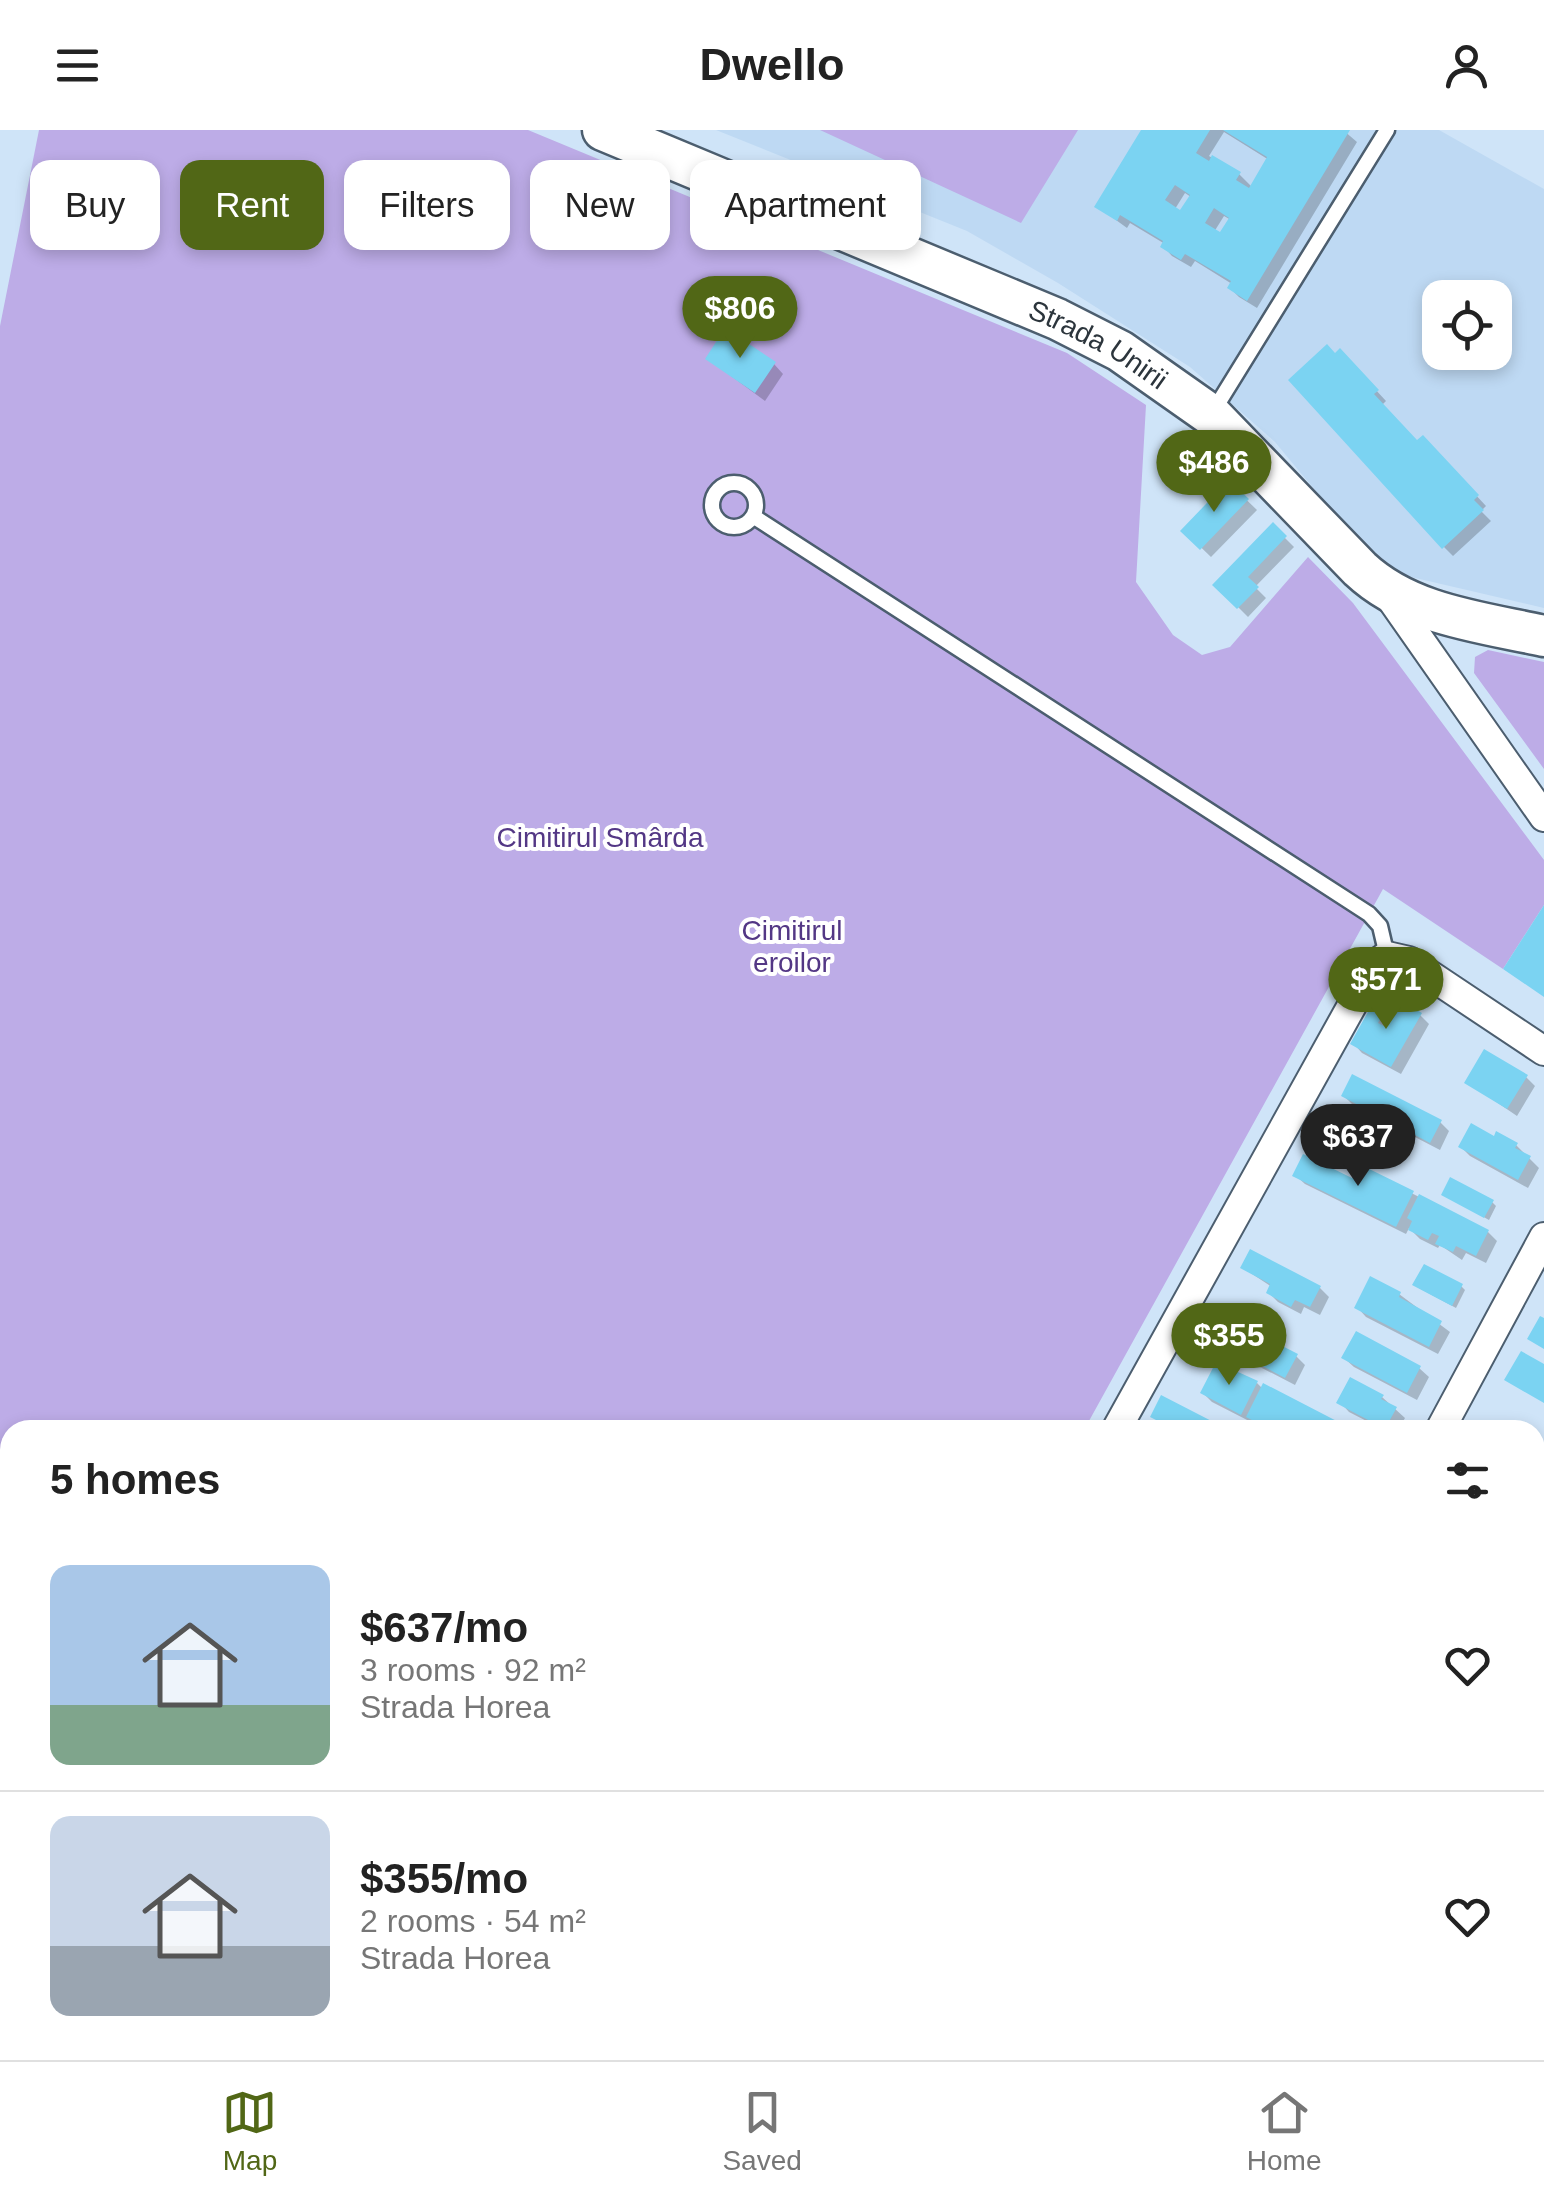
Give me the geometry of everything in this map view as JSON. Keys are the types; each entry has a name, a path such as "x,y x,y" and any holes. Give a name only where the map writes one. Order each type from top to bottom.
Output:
{"main road":[{"name":"Strada Unirii","path":"603,130 1057,318 1120,351 1211,415 1382,586"},
{"path":"1382,586 1434,611 1544,636"}],"street":[{"name":"Strada Unirii","path":"1382,586 1544,817"},
{"path":"1121,1420 1368,971 1387,956 1409,960 1544,1051"},
{"path":"1445,1420 1544,1236"}],"lane":[{"path":"1211,415 1386,130"},
{"path":"754,516 1369,914 1380,926 1387,956"}],"shaded area":[{"path":"716,130 1439,130 1544,189 1544,608 1381,570 1275,442 1190,367 967,231 921,212 921,160 791,160"}],"green space":[{"name":"Cimitirul Smârda","path":"39,130 528,130 601,160 530,160 530,250 670,250 670,189 690,197 690,250 818,250 1067,353 1146,405 1136,582 1173,635 1202,655 1230,647 1308,557 1353,603 1544,860 1544,905 1503,969 1383,889 1090,1420 0,1420 0,326 30,175 30,250 160,250 160,160 33,160"},
{"path":"820,130 1078,130 1021,223 921,177 921,160 885,160"},
{"path":"1488,650 1544,662 1544,769 1474,673 1475,657"}],"building":[{"path":"1141,130 1210,130 1196,153 1209,161 1212,155 1241,172 1236,180 1249,188 1267,157 1223,130 1350,130 1247,301 1227,288 1231,281 1185,254 1181,260 1160,247 1163,241 1120,215 1117,221 1094,207","holes":["1175,185 1190,195 1180,210 1165,200","1214,208 1229,218 1220,232 1205,223"]},
{"path":"725,328 776,362 755,393 705,359"},
{"path":"1327,344 1335,353 1340,348 1379,390 1374,394 1417,440 1423,435 1479,495 1474,500 1484,510 1442,549 1288,380"},
{"path":"1229,480 1249,499 1200,550 1180,531"},
{"path":"1273,522 1287,536 1248,577 1259,587 1237,609 1212,585"},
{"path":"1544,905 1544,997 1503,969"},
{"path":"1399,1000 1422,1013 1391,1067 1350,1044 1373,1003 1385,1010 1378,1023 1384,1026"},
{"path":"1484,1049 1528,1075 1507,1109 1464,1083"},
{"path":"1352,1074 1442,1120 1430,1143 1341,1096"},
{"path":"1322,1106 1372,1132 1357,1160 1307,1134"},
{"path":"1471,1123 1518,1143 1515,1148 1531,1156 1518,1180 1458,1147"},
{"path":"1303,1154 1352,1178 1359,1164 1414,1191 1396,1227 1292,1176"},
{"path":"1450,1177 1494,1200 1484,1218 1441,1195"},
{"path":"1419,1194 1489,1230 1476,1256 1456,1246 1453,1252 1435,1244 1439,1236 1432,1233 1428,1240 1408,1230 1412,1221 1407,1218"},
{"path":"1250,1249 1321,1286 1310,1307 1295,1300 1291,1307 1266,1293 1270,1284 1240,1268"},
{"path":"1424,1264 1463,1284 1452,1306 1412,1285"},
{"path":"1370,1276 1442,1321 1429,1347 1354,1308"},
{"path":"1540,1316 1544,1318 1544,1349 1527,1339"},
{"path":"1233,1321 1298,1354 1285,1378 1221,1344"},
{"path":"1356,1331 1421,1366 1407,1393 1341,1358"},
{"path":"1521,1351 1544,1364 1544,1403 1504,1380"},
{"path":"1216,1362 1258,1381 1241,1415 1200,1393"},
{"path":"1350,1377 1384,1395 1381,1399 1397,1407 1390,1420 1368,1420 1336,1403"},
{"path":"1263,1383 1335,1420 1252,1420 1246,1417"},
{"path":"1161,1395 1210,1420 1156,1420 1150,1417"}],"park label":[{"name":"Cimitirul eroilor","path":"792,946"}]}
